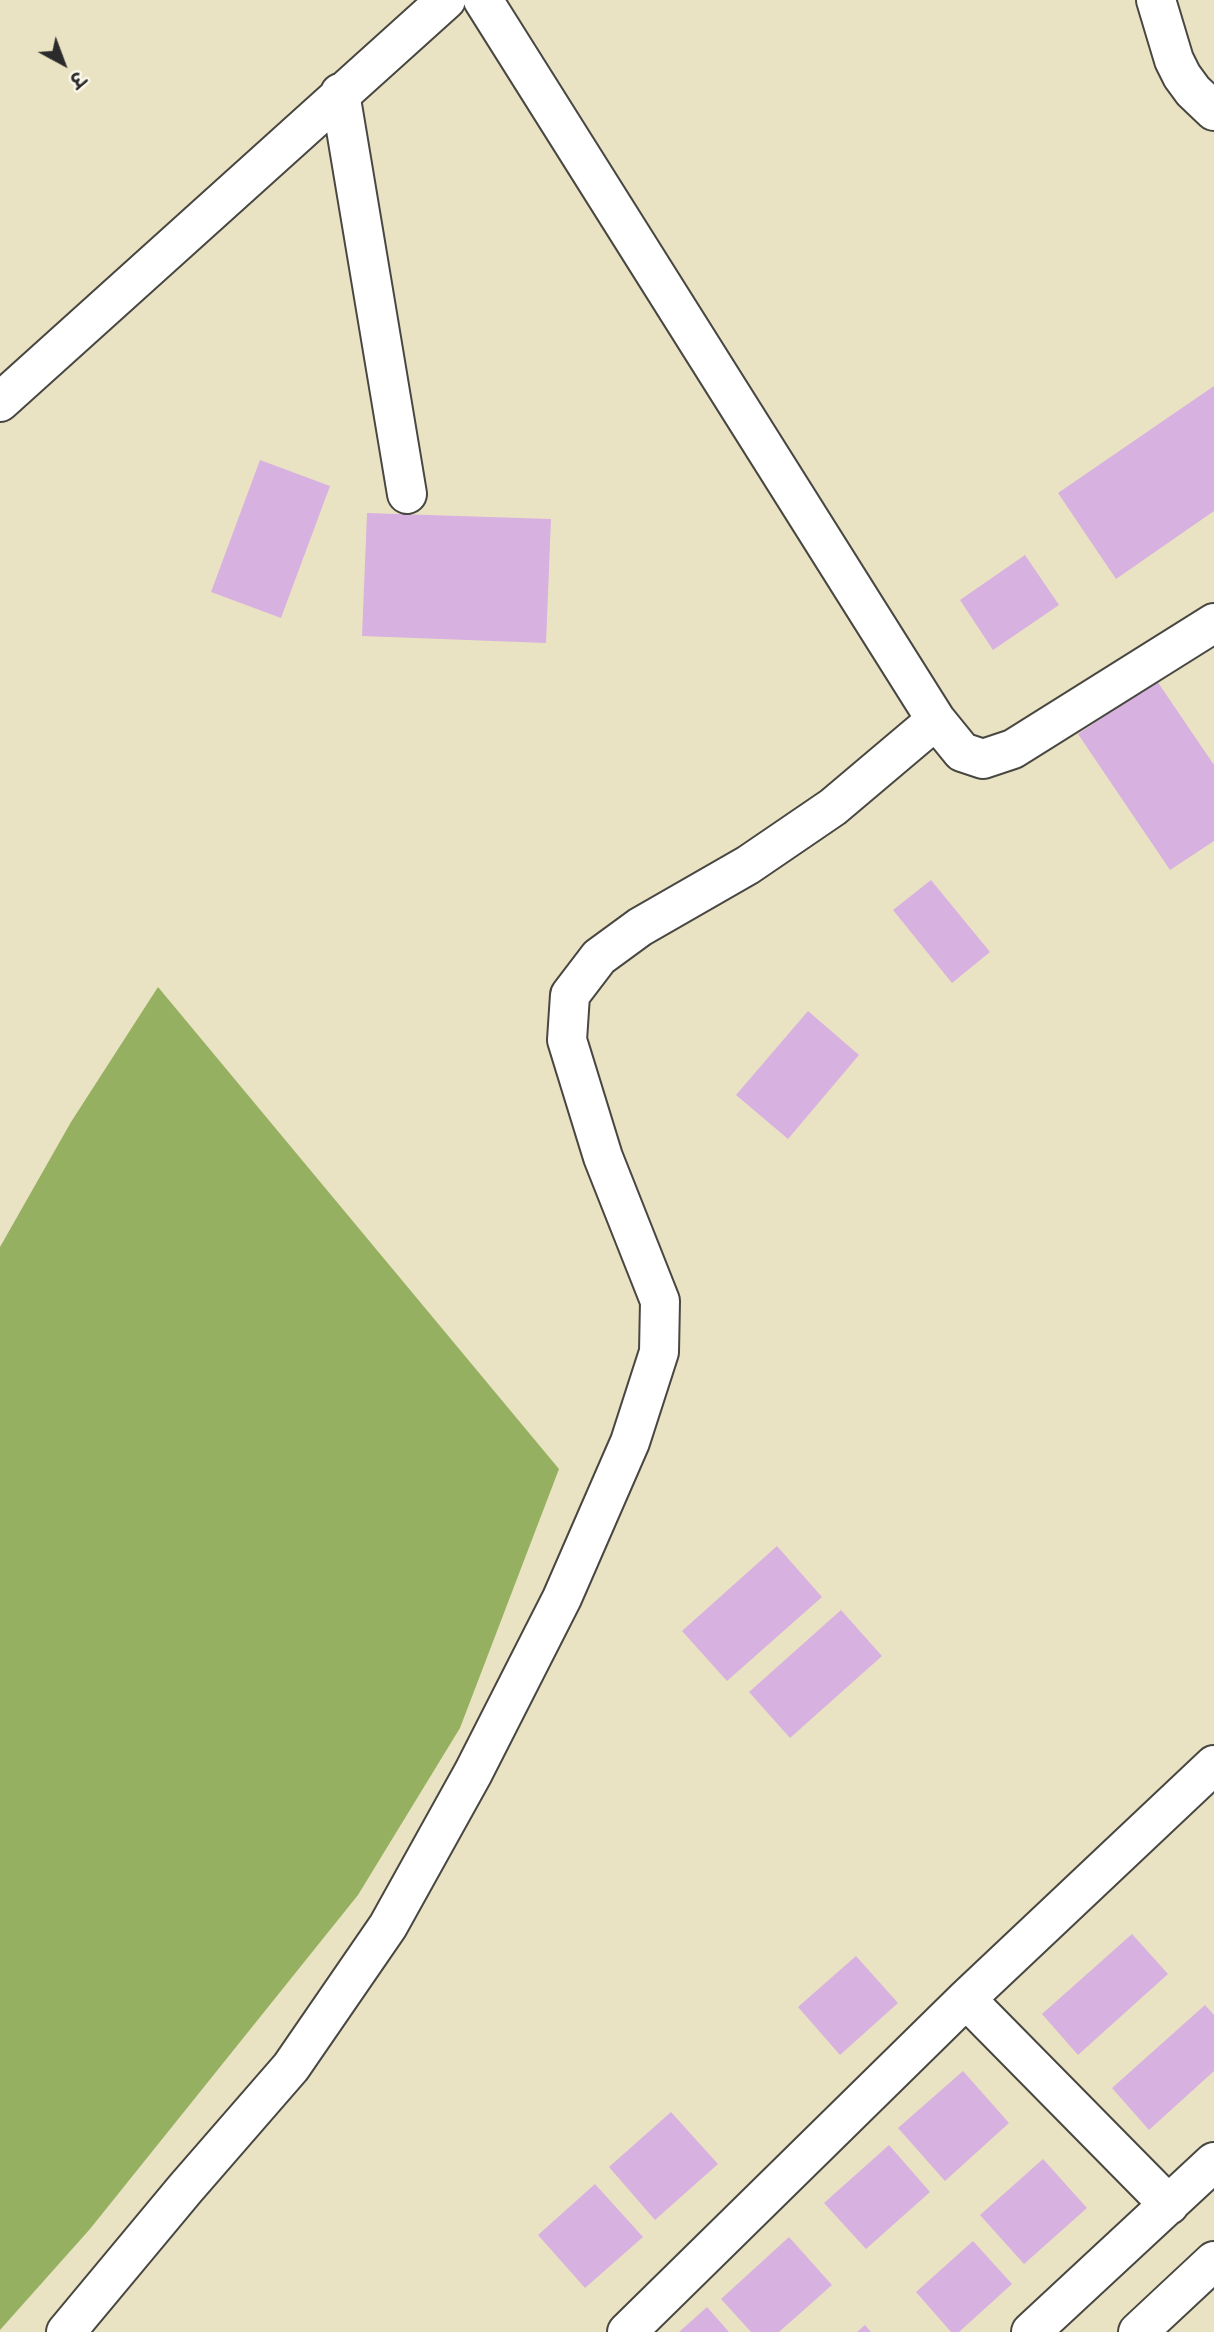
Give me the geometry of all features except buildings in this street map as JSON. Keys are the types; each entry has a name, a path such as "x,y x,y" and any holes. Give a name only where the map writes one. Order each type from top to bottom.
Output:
{"street":[{"path":"0,402 446,0"},
{"path":"483,0 936,720 962,752 983,760 1013,749 1214,623"},
{"path":"1156,0 1174,61 1193,91 1214,111"},
{"path":"340,93 407,494"},
{"path":"66,2332 291,2067 388,1926 473,1773 562,1598 630,1442 659,1352 660,1301 603,1157 567,1040 570,995 598,957 640,927 748,865 833,807 936,720"},
{"path":"627,2332 966,1999 1214,1765"},
{"path":"966,1999 1169,2205"},
{"path":"1031,2332 1214,2162"},
{"path":"1138,2332 1214,2262"}],"green space":[{"path":"158,987 559,1469 460,1728 358,1895 90,2229 0,2330 0,1247 71,1122"}]}
